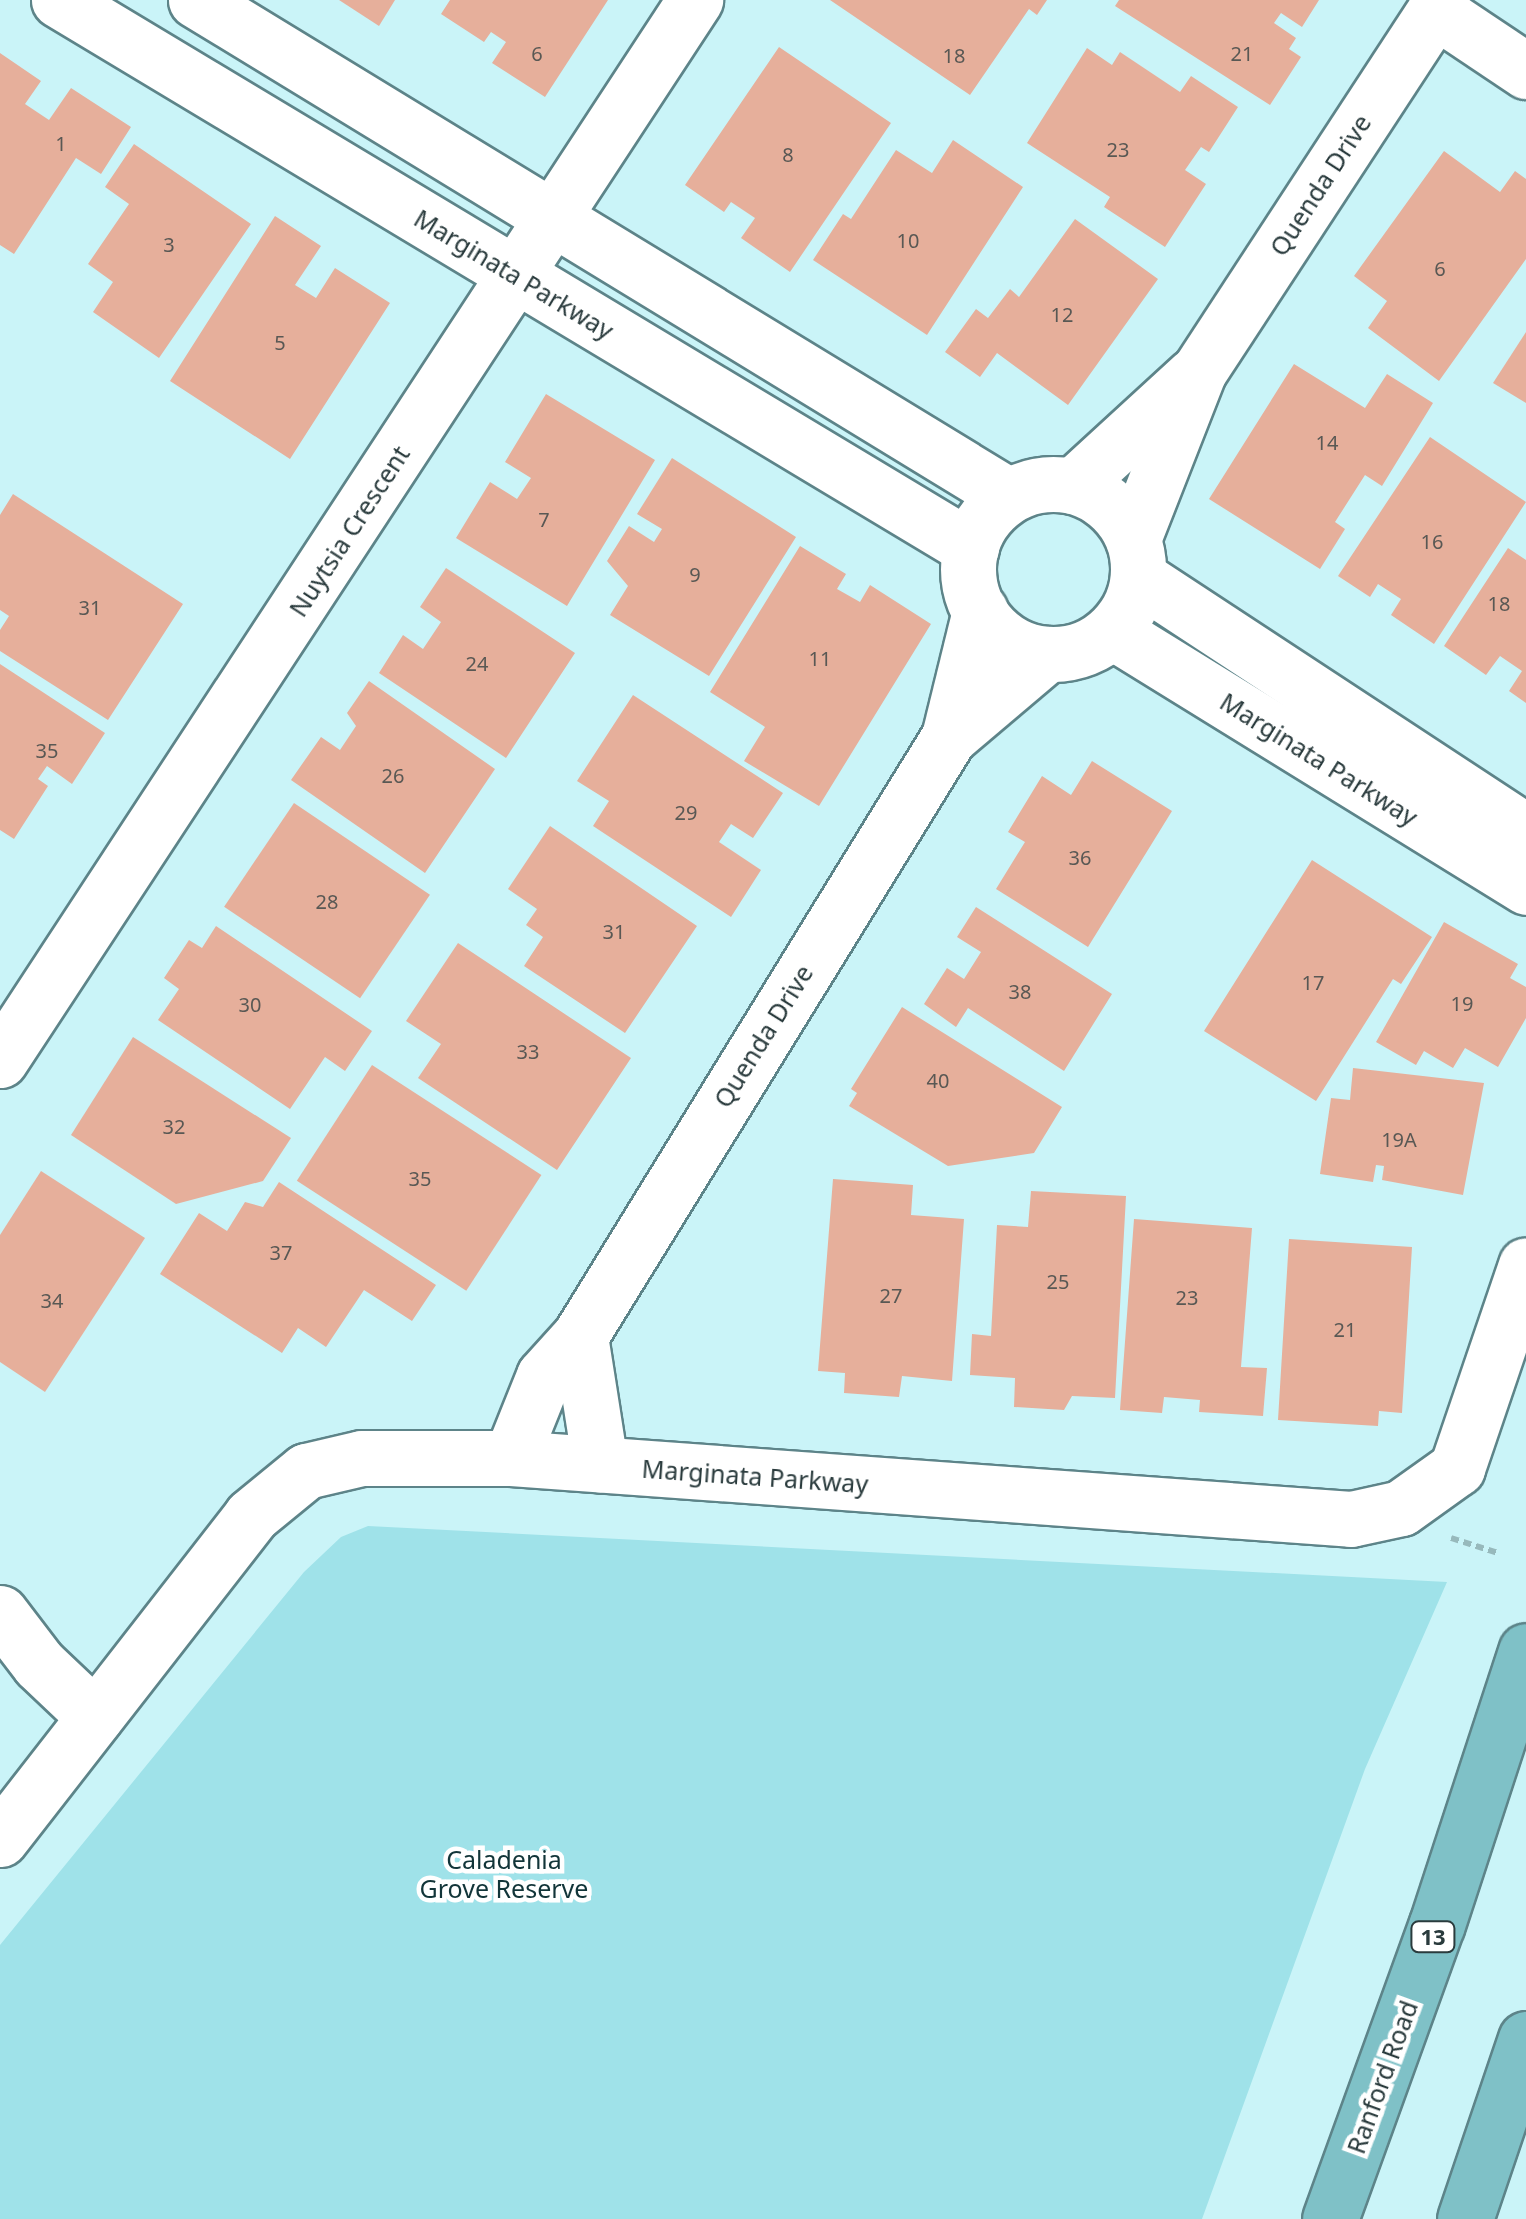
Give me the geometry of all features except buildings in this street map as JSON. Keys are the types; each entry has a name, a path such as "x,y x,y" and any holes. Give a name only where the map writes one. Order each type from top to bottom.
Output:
{"main road":[{"name":"Ranford Road","path":"1330,2219 1438,1924 1526,1650"},
{"path":"1465,2219 1526,2040"}],"street":[{"name":"Marginata Parkway","path":"59,0 970,548"},
{"path":"196,0 1009,496"},
{"name":"Nuytsia Crescent","path":"0,1060 694,0"},
{"path":"1438,5 1526,71"},
{"name":"Quenda Drive","path":"1136,558 1200,371 1438,5"},
{"name":"Quenda Drive","path":"1073,486 1200,371"},
{"path":"1073,486 1051,483 1009,496 978,528 970,548 972,592 980,612 1020,648 1047,654 1093,645 1112,632 1136,558"},
{"name":"Marginata Parkway","path":"1073,486 1110,505 1136,558 1526,832"},
{"name":"Quenda Drive","path":"511,1458 544,1376 580,1336 948,737 980,612"},
{"name":"Marginata Parkway","path":"1112,632 1526,888"},
{"name":"Quenda Drive","path":"948,737 1047,654"},
{"name":"Marginata Parkway","path":"0,1839 251,1516 306,1471 362,1458 511,1458 1351,1519 1401,1508 1457,1468 1526,1265"},
{"path":"580,1336 600,1464"},
{"path":"0,1613 39,1664 95,1717"}],"path":[{"path":"1440,1534 1498,1554"}],"green space":[{"name":"Caladenia Grove Reserve","path":"368,1526 1447,1582 1365,1769 1202,2219 0,2219 0,1945 304,1572 341,1537"}]}
